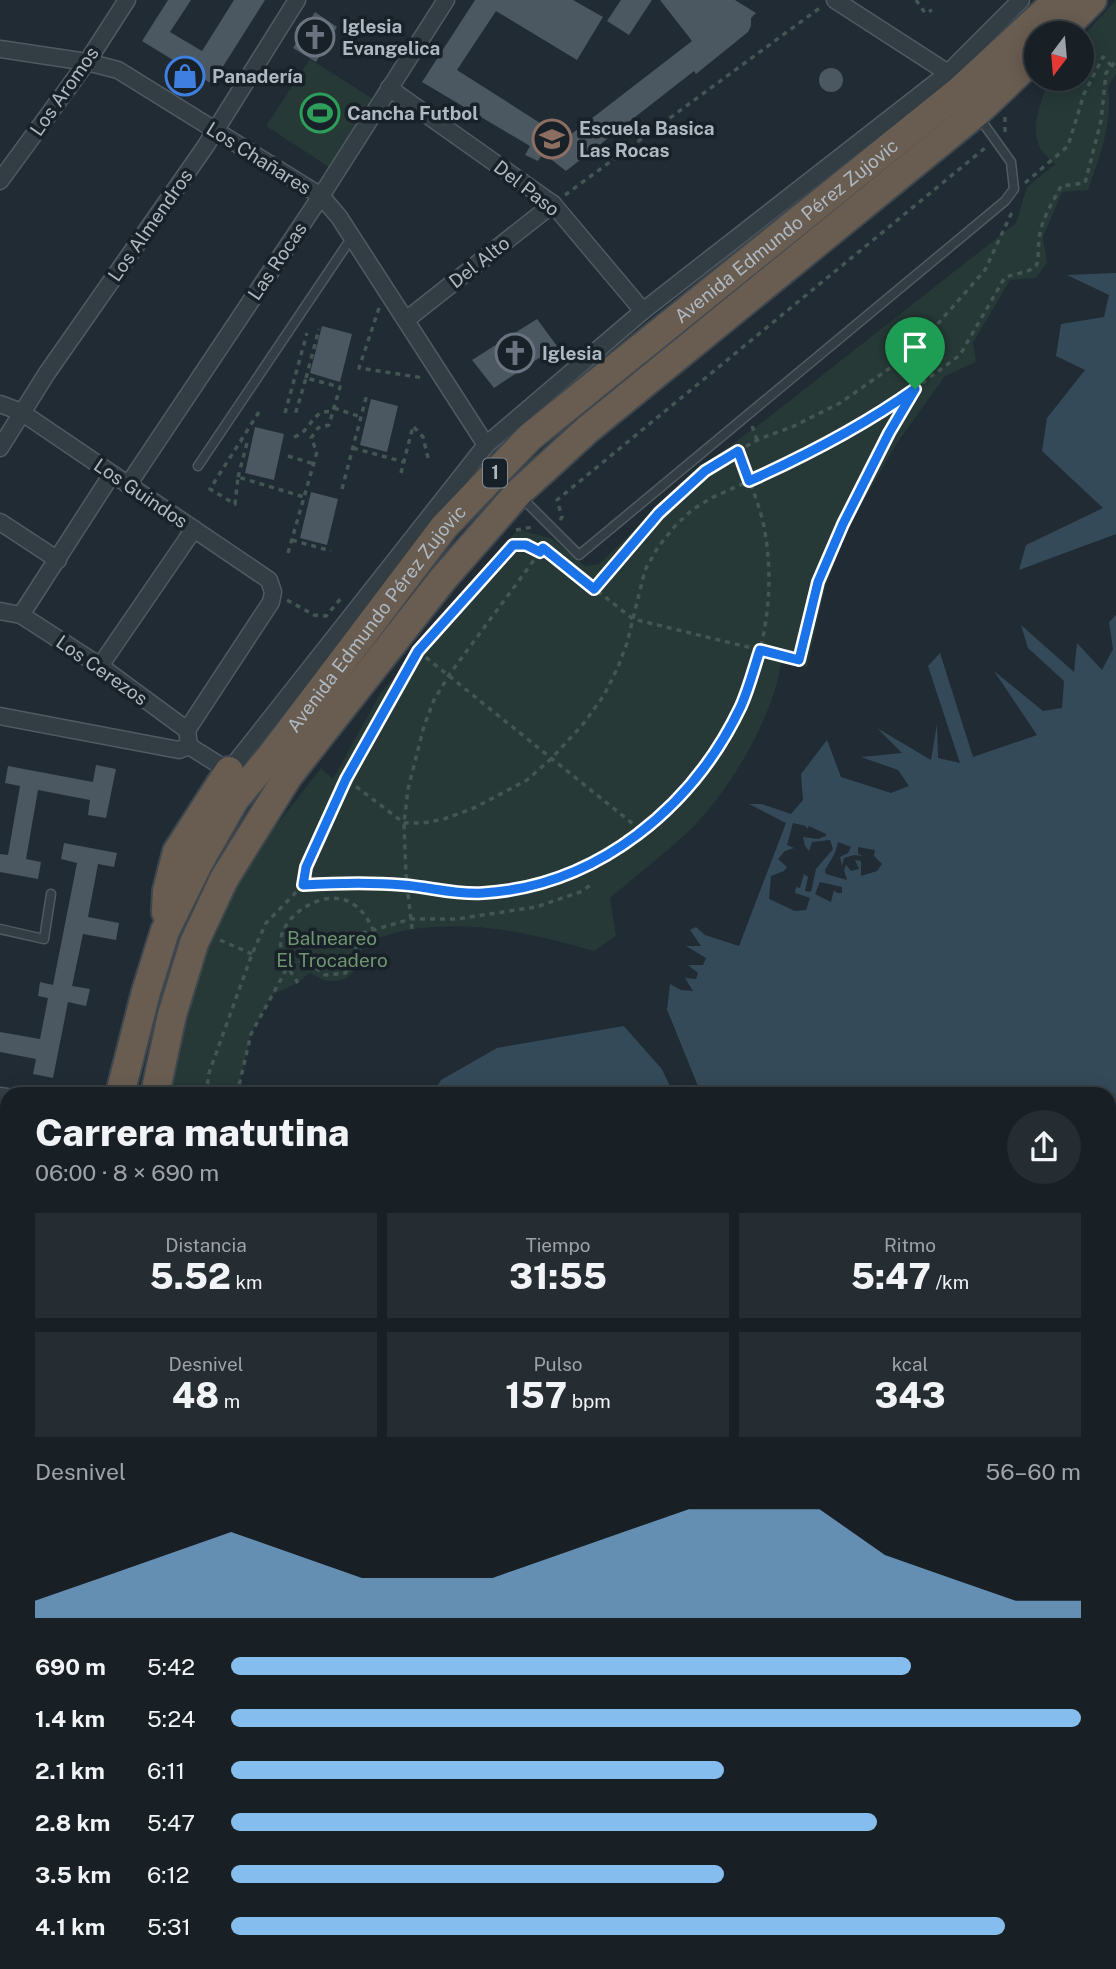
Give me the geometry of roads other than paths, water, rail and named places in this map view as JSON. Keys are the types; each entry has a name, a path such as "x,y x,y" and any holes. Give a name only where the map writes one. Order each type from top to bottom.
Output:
{"highway":[{"name":"Avenida Edmundo Pérez Zujovic","path":"122,1087 165,931 199,862 235,799 271,756 444,527 530,438 958,92 1058,0"},
{"path":"1071,21 1092,0"},
{"name":"Avenida Edmundo Pérez Zujovic","path":"157,1087 172,1016 194,943 224,879 288,776 442,580 522,503 588,429 976,114 1024,68"},
{"path":"522,503 514,483 516,470 564,422 572,402"},
{"path":"165,931 167,891 177,852 229,771"}],"street":[{"name":"Los Aromos","path":"0,181 88,62 127,0"},
{"name":"Los Almendros","path":"0,448 21,412 215,131 297,0"},
{"name":"Las Rocas","path":"128,485 321,197 446,0"},
{"path":"833,0 948,73"},
{"name":"Avenida Edmundo Pérez Zujovic","path":"229,771 485,445 643,312 948,73 1021,0"},
{"name":"Los Chañares","path":"0,49 88,62 118,70 321,197 339,217 485,445"},
{"name":"Del Paso","path":"389,88 553,204 643,312"},
{"name":"Del Alto","path":"405,320 553,204"},
{"name":"Los Guindos","path":"0,404 21,412 269,580 273,592 271,602 188,738"},
{"path":"21,615 112,474"},
{"path":"0,522 58,560"},
{"path":"100,666 194,529"},
{"name":"Los Cerezos","path":"0,611 21,615 100,666 229,771"},
{"path":"0,716 179,750 188,738"}],"lane":[{"path":"522,503 579,555 1004,201 1014,189 1011,162 976,114"},
{"path":"198,466 352,237"},
{"path":"442,580 469,566"},
{"path":"0,929 44,939 51,894"}],"water":[{"path":"1116,273 1116,534 1019,570 1026,545 1103,508 1042,451 1047,418 1085,370 1056,356 1061,324 1104,317 1109,295 1067,275"},
{"path":"1116,615 1116,1087 698,1087 667,1010 670,984 681,990 693,991 685,978 696,979 698,973 688,965 703,965 706,958 686,946 701,946 690,930 696,927 705,935 739,946 786,823 749,804 762,804 791,814 803,800 801,774 827,740 841,777 891,793 909,786 898,770 861,757 902,753 877,728 931,760 937,724 938,758 960,763 928,666 940,653 973,757 1037,735 994,671 1043,711 1062,708 1064,681 1028,648 1021,625 1074,672 1077,643 1102,670 1113,649 1109,622","holes":["793,823 806,826 807,829 809,826 826,834 818,839 803,837 809,851 812,842 830,840 833,849 816,869 811,892 805,891 808,877 804,874 800,888 796,887 795,893 810,898 806,910 795,911 769,899 771,876 787,867 778,859 785,851 794,848 787,845","838,842 851,847 848,853 840,857 842,866 844,858 863,856 858,854 858,847 875,850 874,856 882,864 877,871 861,876 861,861 855,860 859,869 851,871 846,865 844,870 847,880 826,874 825,870","820,882 842,887 842,893 834,890 831,902 815,894"]},
{"path":"624,1026 662,1069 671,1087 436,1087 441,1080 497,1048"}],"place":[{"name":"Iglesia Evangelica","path":"315,37"},
{"name":"Panadería","path":"185,76"},
{"name":"Cancha Futbol","path":"320,113"},
{"name":"Escuela Basica Las Rocas","path":"552,139"},
{"name":"Iglesia","path":"515,353"}],"park label":[{"name":"Balneareo El Trocadero","path":"332,949"}]}
